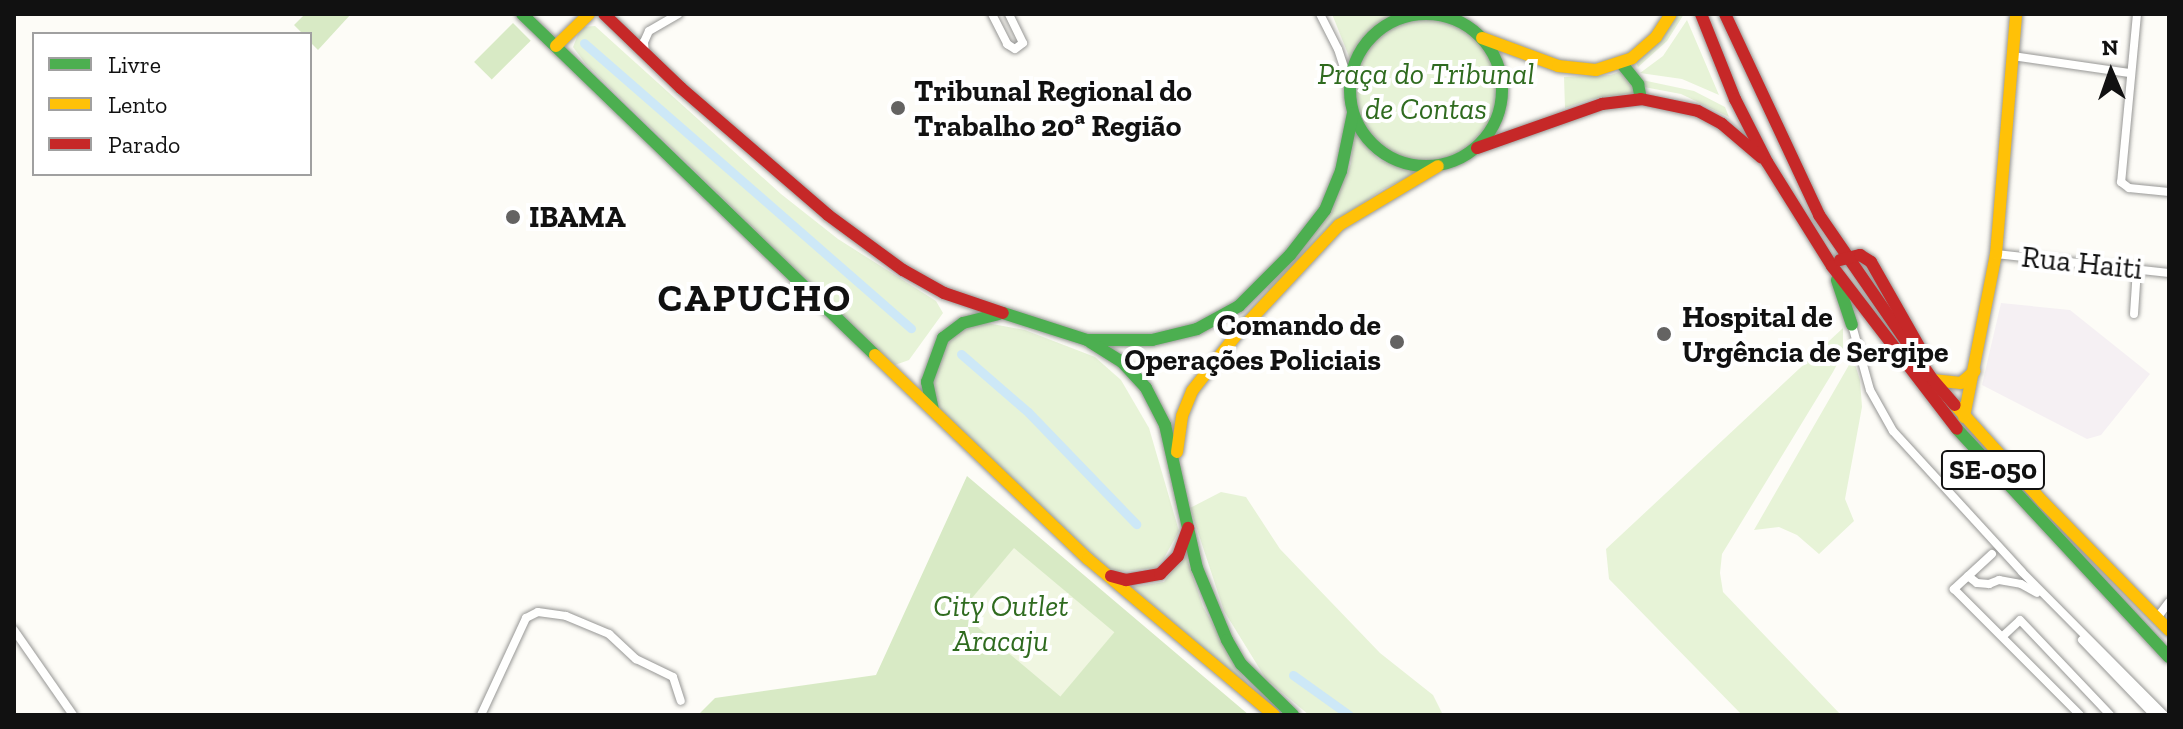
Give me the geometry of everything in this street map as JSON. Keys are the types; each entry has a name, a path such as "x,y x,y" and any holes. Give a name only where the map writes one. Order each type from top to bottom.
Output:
{"main road":[{"path":"522,14 645,136 1108,575 1274,715"},
{"path":"556,46 589,14"},
{"path":"604,14 828,215 903,270 944,293 1087,340 1122,362 1146,388 1165,425 1176,463 1197,568 1227,640 1241,664 1266,692 1293,715"},
{"path":"1087,340 1152,340 1197,329 1239,306 1257,290 1307,235 1325,210 1341,171 1353,113 1350,86 1357,58 1372,36 1401,18 1428,14 1454,20 1482,38 1567,68 1596,70 1622,64 1656,37 1671,14"},
{"name":"SE-050","path":"1701,14 1735,99 1767,162 1833,267 1959,432 2169,657"},
{"path":"1725,14 1794,163 1845,257"},
{"path":"1964,417 1996,254 2016,14"},
{"path":"1474,149 1487,136 1502,100 1502,81 1495,57 1482,38"},
{"path":"1622,64 1638,84 1641,99"},
{"path":"1176,463 1182,416 1192,391 1269,299 1339,225 1439,165 1474,149 1602,104 1641,99 1698,111 1733,132 1767,162"},
{"path":"1353,113 1362,131 1382,152 1412,165 1439,165"},
{"path":"1852,325 1833,267 1845,257 1860,255 1871,262 1926,358 1933,380 1961,383 1970,378 1976,368"},
{"path":"1257,290 1269,299"},
{"path":"934,412 928,399 927,382 943,338 963,323 1001,313"},
{"name":"SE-050","path":"1933,380 1964,417 2169,630"},
{"path":"1108,575 1126,580 1160,574 1178,556 1188,527"}],"street":[{"path":"645,54 644,42 649,31 679,14"},
{"path":"992,14 1007,44 1015,49 1023,43 1009,14"},
{"path":"1320,14 1338,49 1350,86"},
{"path":"2137,14 2121,182 2129,188 2169,192"},
{"path":"2013,56 2129,73"},
{"name":"Rua Haiti","path":"1996,254 2169,273"},
{"path":"2134,314 2137,269"},
{"path":"1852,325 1870,390 1893,431 2022,572 2164,715"},
{"path":"1992,554 1954,589 2080,715"},
{"path":"1968,576 1977,583 1989,584 1999,580 2034,590 2154,715"},
{"path":"2157,618 2169,602"},
{"path":"481,715 526,618 538,612 566,616 609,634 636,659 673,677 681,701"},
{"path":"2003,636 2020,620 2110,715"},
{"path":"14,630 73,715"}],"shaded area":[{"path":"2001,303 2070,310 2150,374 2101,435 2087,439 1982,385"}],"green space":[{"path":"305,14 351,14 318,50 312,44 312,32 301,32 294,25"},
{"path":"1332,14 1399,14 1366,35 1352,64"},
{"path":"1677,14 1684,14 1667,41 1638,67 1635,60 1662,37"},
{"name":"Praça do Tribunal de Contas","path":"1426,15 1455,21 1479,38 1496,62 1502,91 1496,120 1479,144 1455,161 1426,167 1397,161 1373,144 1356,120 1350,91 1356,62 1373,38 1397,21"},
{"path":"1687,20 1719,95 1682,79 1640,73 1663,56"},
{"path":"513,23 531,41 492,80 474,62"},
{"path":"595,26 781,194 838,239 936,301 943,313 909,360 895,365 870,343 585,63 573,47 581,27"},
{"path":"1624,70 1630,74 1634,93 1591,99 1565,108 1564,77 1611,75"},
{"path":"1642,80 1694,91 1725,107 1729,117 1681,94 1644,87"},
{"path":"1353,131 1379,160 1422,172 1383,189 1325,230 1270,291 1267,288 1302,248 1329,210 1351,164"},
{"path":"976,321 1025,330 1095,357 1121,380 1149,428 1179,531 1164,558 1154,568 1112,572 933,409 927,373 938,343"},
{"path":"1843,328 1843,353 1722,554 1720,573 1723,592 1841,715 1742,715 1609,579 1606,549"},
{"path":"1853,358 1860,380 1862,407 1845,499 1854,521 1819,554 1797,535 1779,527 1754,530"},
{"name":"City Outlet Aracaju","path":"967,476 1249,715 698,715 715,698 876,675"},
{"path":"1221,492 1246,497 1280,549 1380,653 1433,695 1443,715 1309,715 1266,679 1224,611 1190,508"},
{"path":"1014,548 1114,632 1060,697 960,612"},
{"path":"1185,553 1203,607 1251,690 1132,587 1164,582"}],"waterway":[{"path":"584,43 911,328"},
{"path":"961,354 1028,412 1136,524"},
{"path":"1293,675 1349,715"}],"traffic: fast":[{"path":"522,14 875,355"},
{"path":"1426,14 1455,20 1480,36 1496,61 1502,90 1496,119 1480,144 1455,160 1426,166 1397,160 1372,144 1356,119 1350,90 1356,61 1372,36 1397,20 1426,14"},
{"path":"1622,64 1638,84 1641,99"},
{"path":"1003,313 1087,340 1152,340 1197,329 1239,306 1290,255 1325,210 1341,171 1353,113"},
{"path":"1837,280 1852,325"},
{"path":"933,410 927,382 943,338 963,323 998,314"},
{"path":"1090,342 1122,362 1146,388 1165,425 1197,568 1227,640 1241,664 1293,715"},
{"path":"1957,429 2169,657"}],"traffic: slow":[{"path":"556,46 589,14"},
{"path":"1482,38 1558,66 1596,70 1632,58 1656,37 1671,14"},
{"path":"1964,417 1996,254 2016,14"},
{"path":"1177,452 1182,416 1192,391 1237,334 1339,225 1438,166"},
{"path":"875,355 1088,559 1274,715"},
{"path":"1933,380 1961,383 1975,371"},
{"path":"1955,405 2043,502 2169,630"}],"traffic: jam":[{"path":"604,14 681,88 828,215 903,270 944,293 1003,313"},
{"path":"1701,14 1735,99 1767,162 1832,266 1957,429"},
{"path":"1725,14 1819,215 1933,380 1955,405"},
{"path":"1477,148 1602,104 1641,99 1698,111 1722,124 1762,158"},
{"path":"1840,260 1860,255 1871,262 1921,350"},
{"path":"1111,576 1126,580 1160,574 1178,556 1188,528"}],"place":[{"name":"Tribunal Regional do Trabalho 20ª Região","path":"898,108"},
{"name":"IBAMA","path":"513,217"},
{"name":"Hospital de Urgência de Sergipe","path":"1664,334"},
{"name":"Comando de Operações Policiais","path":"1397,342"}],"district":[{"name":"CAPUCHO","path":"755,299"}]}
